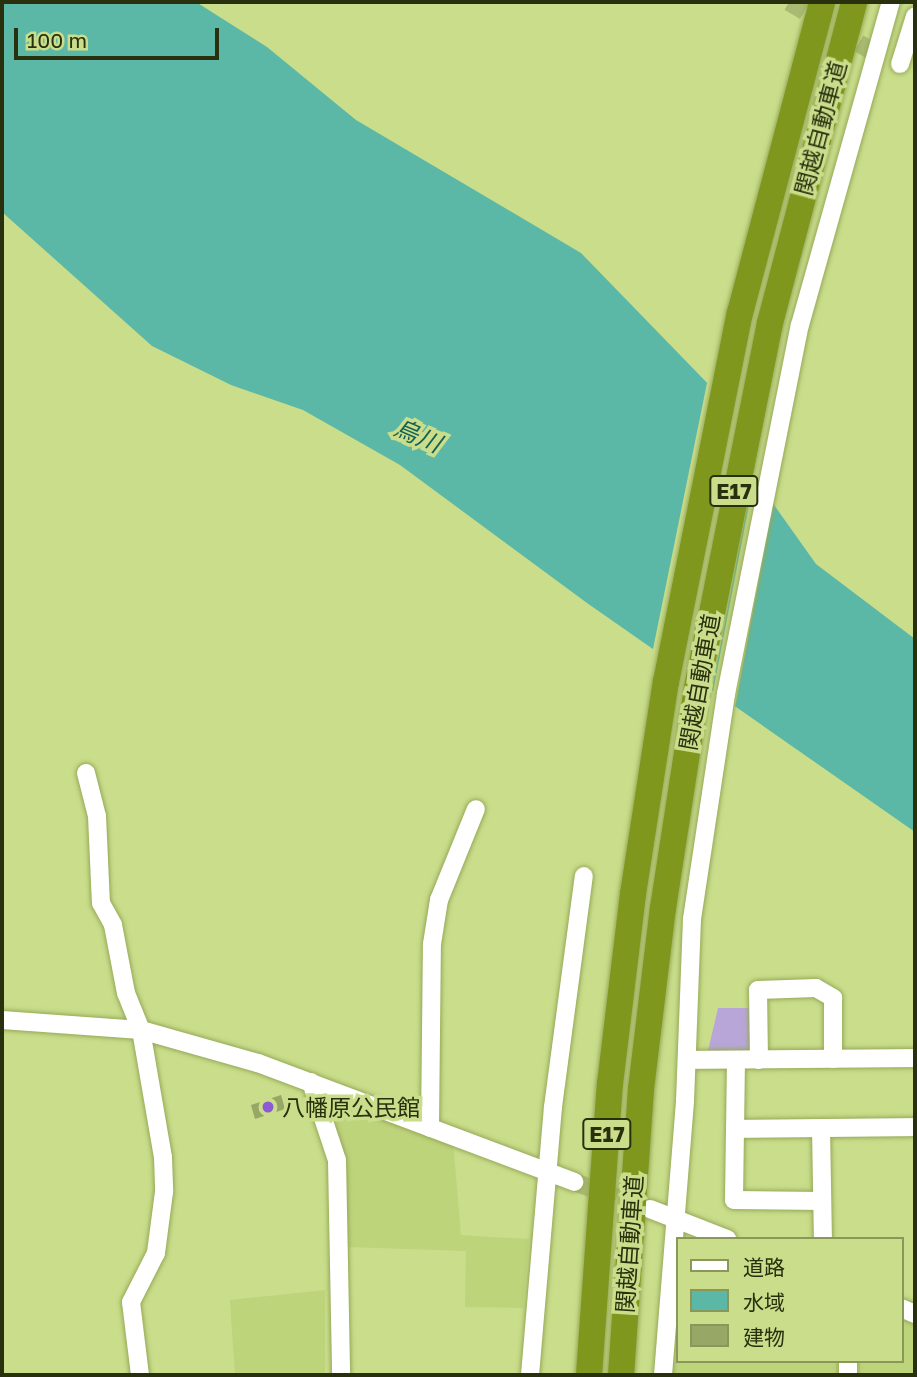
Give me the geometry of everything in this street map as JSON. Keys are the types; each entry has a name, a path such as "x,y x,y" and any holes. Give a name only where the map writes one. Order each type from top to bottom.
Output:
{"highway":[{"name":"関越自動車道","path":"589,1375 610,1084 633,894 690,548 740,313 802,68 822,2"},
{"name":"関越自動車道","path":"621,1375 641,1089 663,908 697,688 746,429 832,79 854,2"}],"street":[{"path":"663,1375 687,1060 692,919 726,694 763,494 824,229 891,2"},
{"path":"882,57 908,66 915,16"},
{"path":"86,773 97,816 101,903 113,925 126,993 141,1030 160,1128 164,1192 156,1253 131,1302 140,1375"},
{"path":"430,1128 432,944 439,900 476,809"},
{"path":"530,1375 548,1171 584,876"},
{"path":"759,1060 758,989 816,988 833,998 833,1059"},
{"path":"2,1020 141,1030 311,1082 574,1182"},
{"path":"687,1060 915,1058"},
{"path":"736,1060 734,1200 822,1201"},
{"path":"311,1082 337,1160 341,1375"},
{"path":"735,1129 915,1127"},
{"path":"821,1128 823,1237"},
{"path":"650,1209 722,1237"}],"shaded area":[{"path":"718,1008 752,1008 752,1048 742,1053 707,1055"},
{"path":"330,1100 453,1141 461,1235 529,1239 523,1308 465,1307 466,1251 346,1247 341,1145"},
{"path":"676,1285 676,1363 903,1363 903,1317 915,1322 915,1375 672,1375"},
{"path":"325,1290 325,1375 235,1375 230,1300"}],"water":[{"name":"烏川","path":"2,2 196,2 267,47 356,120 581,253 714,390 752,474 816,564 915,639 915,832 587,603 400,465 303,410 231,385 152,346 2,212"}],"pier":[{"path":"708,378 718,388 754,470 711,695 652,654"},
{"path":"755,473 774,499 734,712 712,697"}],"building":[{"name":"八幡原公民館","path":"281,1095 285,1109 255,1119 251,1105"}],"tunnel":[{"path":"789,2 882,57"},
{"path":"574,1182 643,1207"}],"place":[{"name":"八幡原公民館","path":"268,1107"}]}
